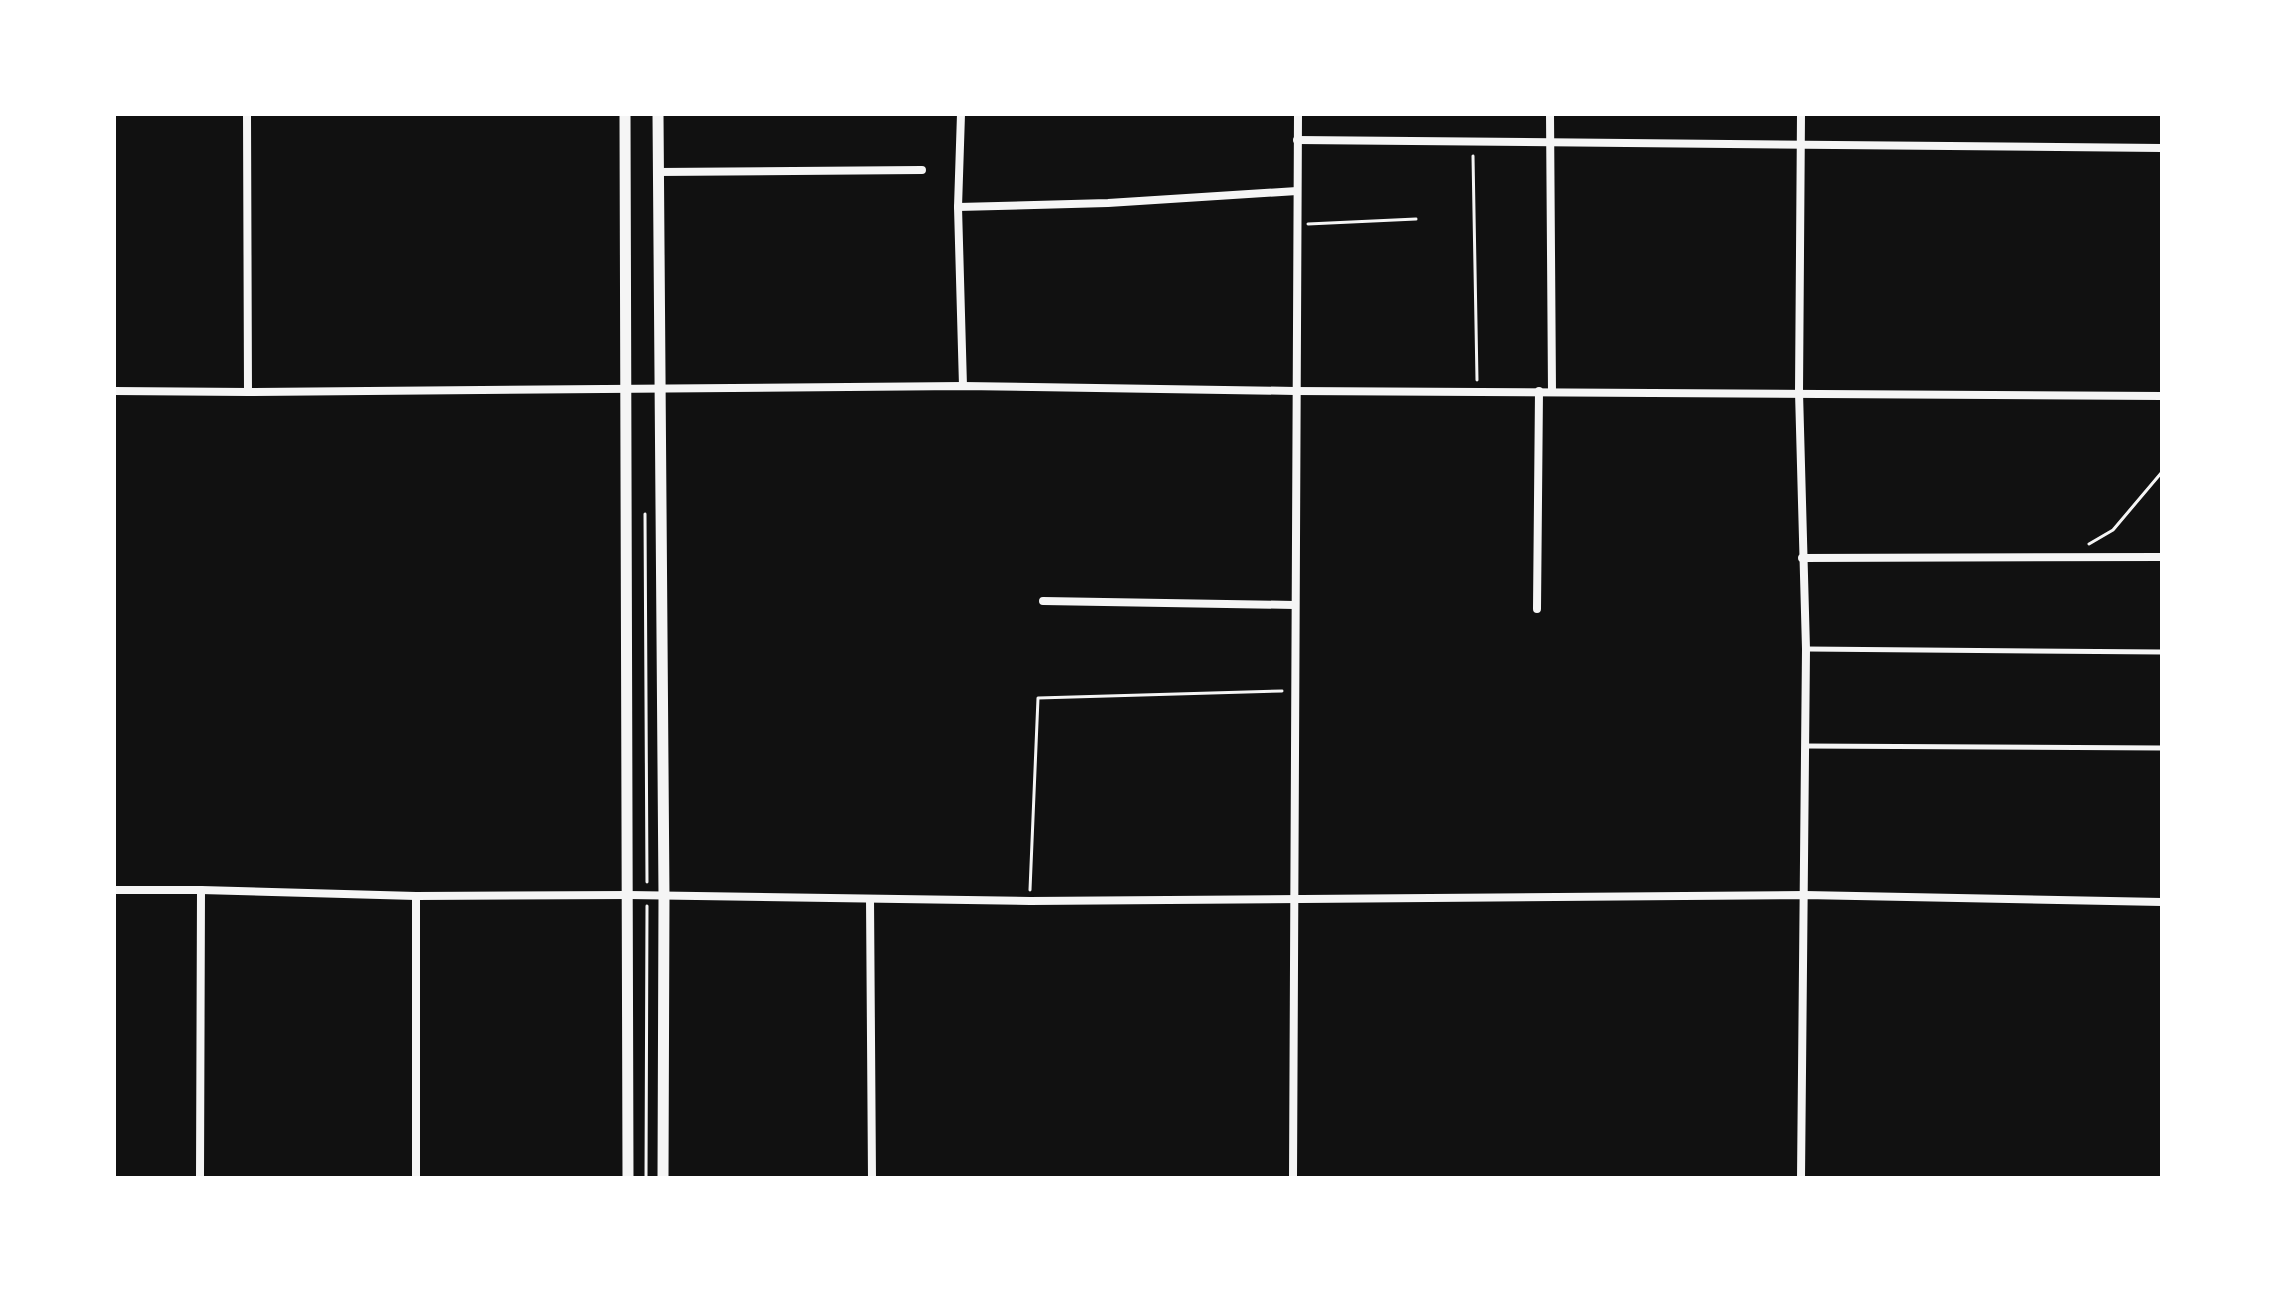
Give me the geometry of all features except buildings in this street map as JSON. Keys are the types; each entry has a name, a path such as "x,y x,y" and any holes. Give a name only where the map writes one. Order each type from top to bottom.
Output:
{"street":[{"path":"247,114 248,392"},
{"path":"625,114 628,1178"},
{"path":"658,114 663,1178"},
{"path":"961,114 958,207 963,386"},
{"path":"1293,1178 1298,114"},
{"path":"1550,114 1552,391"},
{"path":"1801,114 1799,392 1806,649 1801,1178"},
{"path":"1297,140 2162,148"},
{"path":"658,172 922,170"},
{"path":"958,207 1108,203 1297,191"},
{"path":"114,391 963,386 2162,396"},
{"path":"1537,609 1539,391"},
{"path":"1802,558 2162,557"},
{"path":"1043,601 1294,605"},
{"path":"114,890 1030,901 1805,895 2162,902"},
{"path":"200,1178 201,890"},
{"path":"416,896 416,1178"},
{"path":"870,899 872,1178"}],"lane":[{"path":"1806,649 2162,652"},
{"path":"1805,746 2162,748"}],"path":[{"path":"1473,142 1477,392"},
{"path":"1297,225 1416,219"},
{"path":"2068,557 2113,530 2162,472"},
{"path":"645,500 646,1178"},
{"path":"1030,901 1038,698 1294,691"}]}
